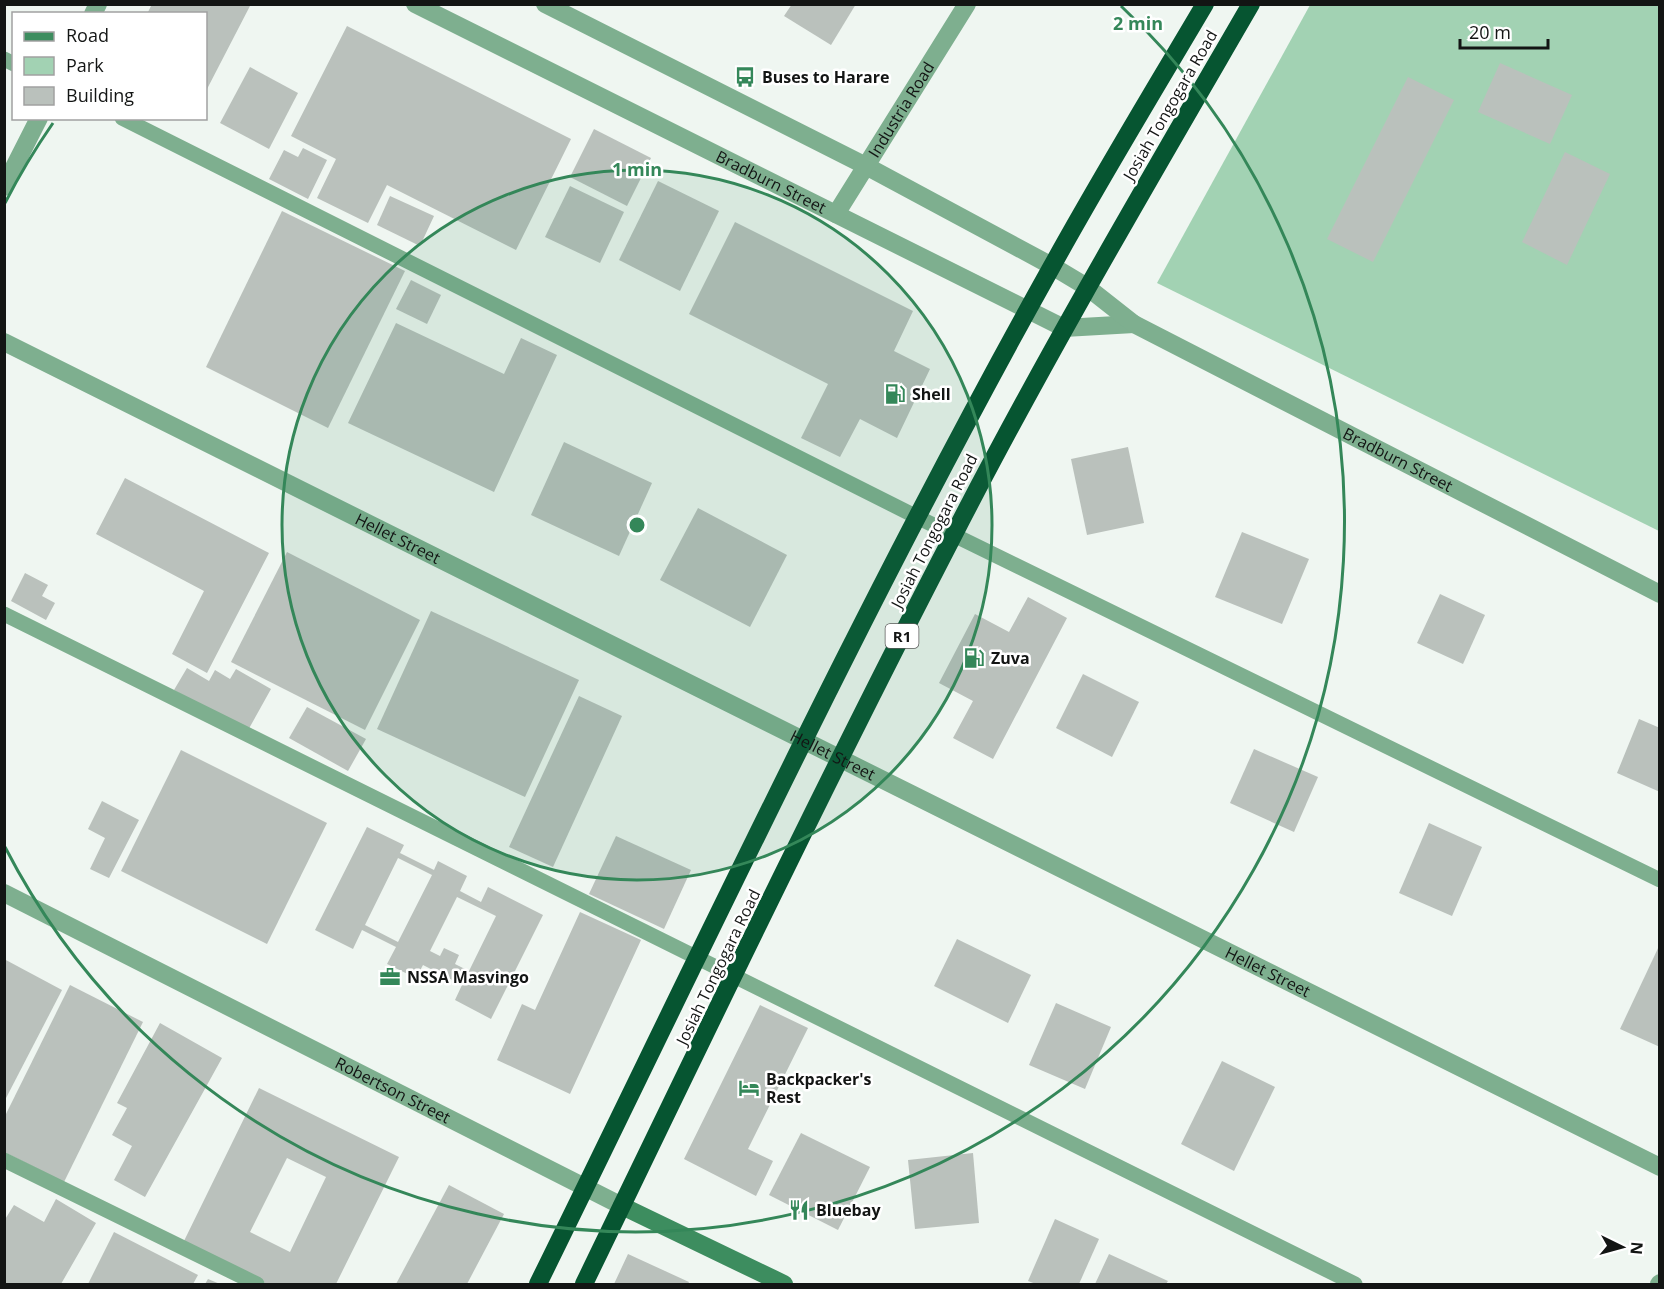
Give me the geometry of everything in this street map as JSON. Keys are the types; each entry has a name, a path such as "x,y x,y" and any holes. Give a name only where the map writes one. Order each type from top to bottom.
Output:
{"highway":[{"name":"Josiah Tongogara Road","path":"538,1284 917,517 1052,266 1205,4"},
{"name":"Josiah Tongogara Road","path":"584,1284 840,760 953,535 1087,287 1251,4"}],"street":[{"name":"Bradburn Street","path":"415,4 1064,328 1134,324"},
{"name":"Bradburn Street","path":"545,4 866,166 1052,266 1087,287 1134,324 1659,594"},
{"name":"Industria Road","path":"836,214 967,4"},
{"path":"4,187 38,120"},
{"name":"Hellet Street","path":"4,342 1659,1167"},
{"name":"Robertson Street","path":"4,893 622,1206 784,1284"}],"lane":[{"path":"126,120 953,535 1659,880"},
{"path":"4,614 1355,1284"},
{"path":"4,1160 257,1284"}],"green space":[{"path":"1310,5 1659,5 1659,531 1157,283"}],"building":[{"path":"152,4 251,4 207,89 207,12 148,12"},
{"path":"792,4 856,4 831,45 784,16"},
{"path":"347,26 571,139 516,250 387,185 368,223 317,198 336,159 291,136"},
{"path":"1500,63 1572,95 1550,144 1478,112"},
{"path":"250,67 298,93 269,149 220,123"},
{"path":"1408,77 1454,100 1373,262 1327,239"},
{"path":"594,129 651,158 627,206 570,177"},
{"path":"303,148 327,160 308,199 269,179 284,150 298,157"},
{"path":"1565,152 1610,174 1567,265 1522,242"},
{"path":"658,181 719,211 680,291 619,260"},
{"path":"570,186 624,212 600,263 545,237"},
{"path":"390,196 434,216 420,246 377,225"},
{"path":"282,211 405,271 328,428 206,367"},
{"path":"735,222 913,311 894,351 930,369 897,438 860,419 840,457 801,438 828,384 689,314"},
{"path":"411,280 441,295 427,324 396,309"},
{"path":"396,323 504,374 521,338 557,355 494,492 348,423"},
{"path":"564,442 652,483 619,556 531,515"},
{"path":"1128,447 1144,523 1087,535 1071,459"},
{"path":"125,478 269,553 207,673 172,654 204,591 96,534"},
{"path":"698,508 787,555 750,627 660,580"},
{"path":"1242,532 1309,559 1282,624 1215,597"},
{"path":"287,552 420,620 365,730 231,662"},
{"path":"25,573 48,585 42,596 55,603 46,620 11,601"},
{"path":"1440,594 1485,615 1463,664 1417,643"},
{"path":"1028,597 1067,618 993,759 953,738 973,701 939,683 975,614 1009,632"},
{"path":"431,611 579,680 525,797 377,729"},
{"path":"187,668 209,681 215,670 230,679 236,669 271,689 247,732 174,690"},
{"path":"1083,674 1139,702 1112,757 1056,728"},
{"path":"579,696 622,716 553,867 509,847"},
{"path":"307,707 366,739 348,771 289,738"},
{"path":"1639,719 1660,728 1660,792 1617,773"},
{"path":"1254,749 1318,777 1294,832 1230,803"},
{"path":"181,750 327,823 267,944 121,871"},
{"path":"102,801 139,820 109,878 90,869 105,838 88,829"},
{"path":"1429,823 1482,847 1452,916 1399,893"},
{"path":"367,827 404,845 400,853 434,870 438,861 467,876 460,891 481,902 488,887 543,915 491,1019 455,1000 462,985 423,965 416,978 387,964 396,947 362,930 353,949 315,930","holes":["398,858 432,875 398,942 365,925","457,897 496,916 469,971 455,964 459,955 444,948 440,956 430,951"]},
{"path":"616,836 691,870 664,929 589,894"},
{"path":"580,912 641,940 570,1094 497,1060 522,1004 535,1010"},
{"path":"957,939 1031,975 1008,1023 934,986"},
{"path":"1660,944 1660,1047 1620,1029"},
{"path":"4,959 62,990 4,1102"},
{"path":"70,985 143,1022 64,1182 4,1152 4,1118"},
{"path":"1056,1003 1111,1027 1085,1089 1029,1065"},
{"name":"Backpacker's Rest","path":"760,1005 808,1028 748,1149 773,1161 756,1196 684,1159"},
{"path":"160,1023 222,1058 145,1197 114,1180 132,1146 112,1135 127,1108 117,1103"},
{"path":"1222,1061 1275,1087 1234,1171 1181,1144"},
{"path":"259,1088 399,1157 336,1284 267,1284 183,1243","holes":["287,1158 326,1177 290,1252 250,1232"]},
{"path":"801,1133 870,1167 838,1230 769,1195"},
{"path":"973,1153 979,1223 915,1229 908,1160"},
{"path":"449,1185 504,1214 467,1284 396,1284"},
{"path":"56,1199 96,1223 61,1284 4,1284 4,1221 14,1205 44,1222"},
{"path":"1055,1219 1099,1239 1079,1284 1036,1284 1028,1281"},
{"path":"114,1232 198,1275 193,1284 88,1284"},
{"path":"628,1254 689,1282 688,1284 614,1284"},
{"path":"1109,1254 1168,1281 1166,1284 1095,1284"},
{"path":"208,1279 220,1284 205,1284"}],"place":[{"name":"Buses to Harare","path":"745,77"},
{"name":"Shell","path":"895,394"},
{"name":"Zuva","path":"974,658"},
{"name":"NSSA Masvingo","path":"390,977"},
{"name":"Backpacker's Rest","path":"749,1088"},
{"name":"Bluebay","path":"799,1210"}]}
